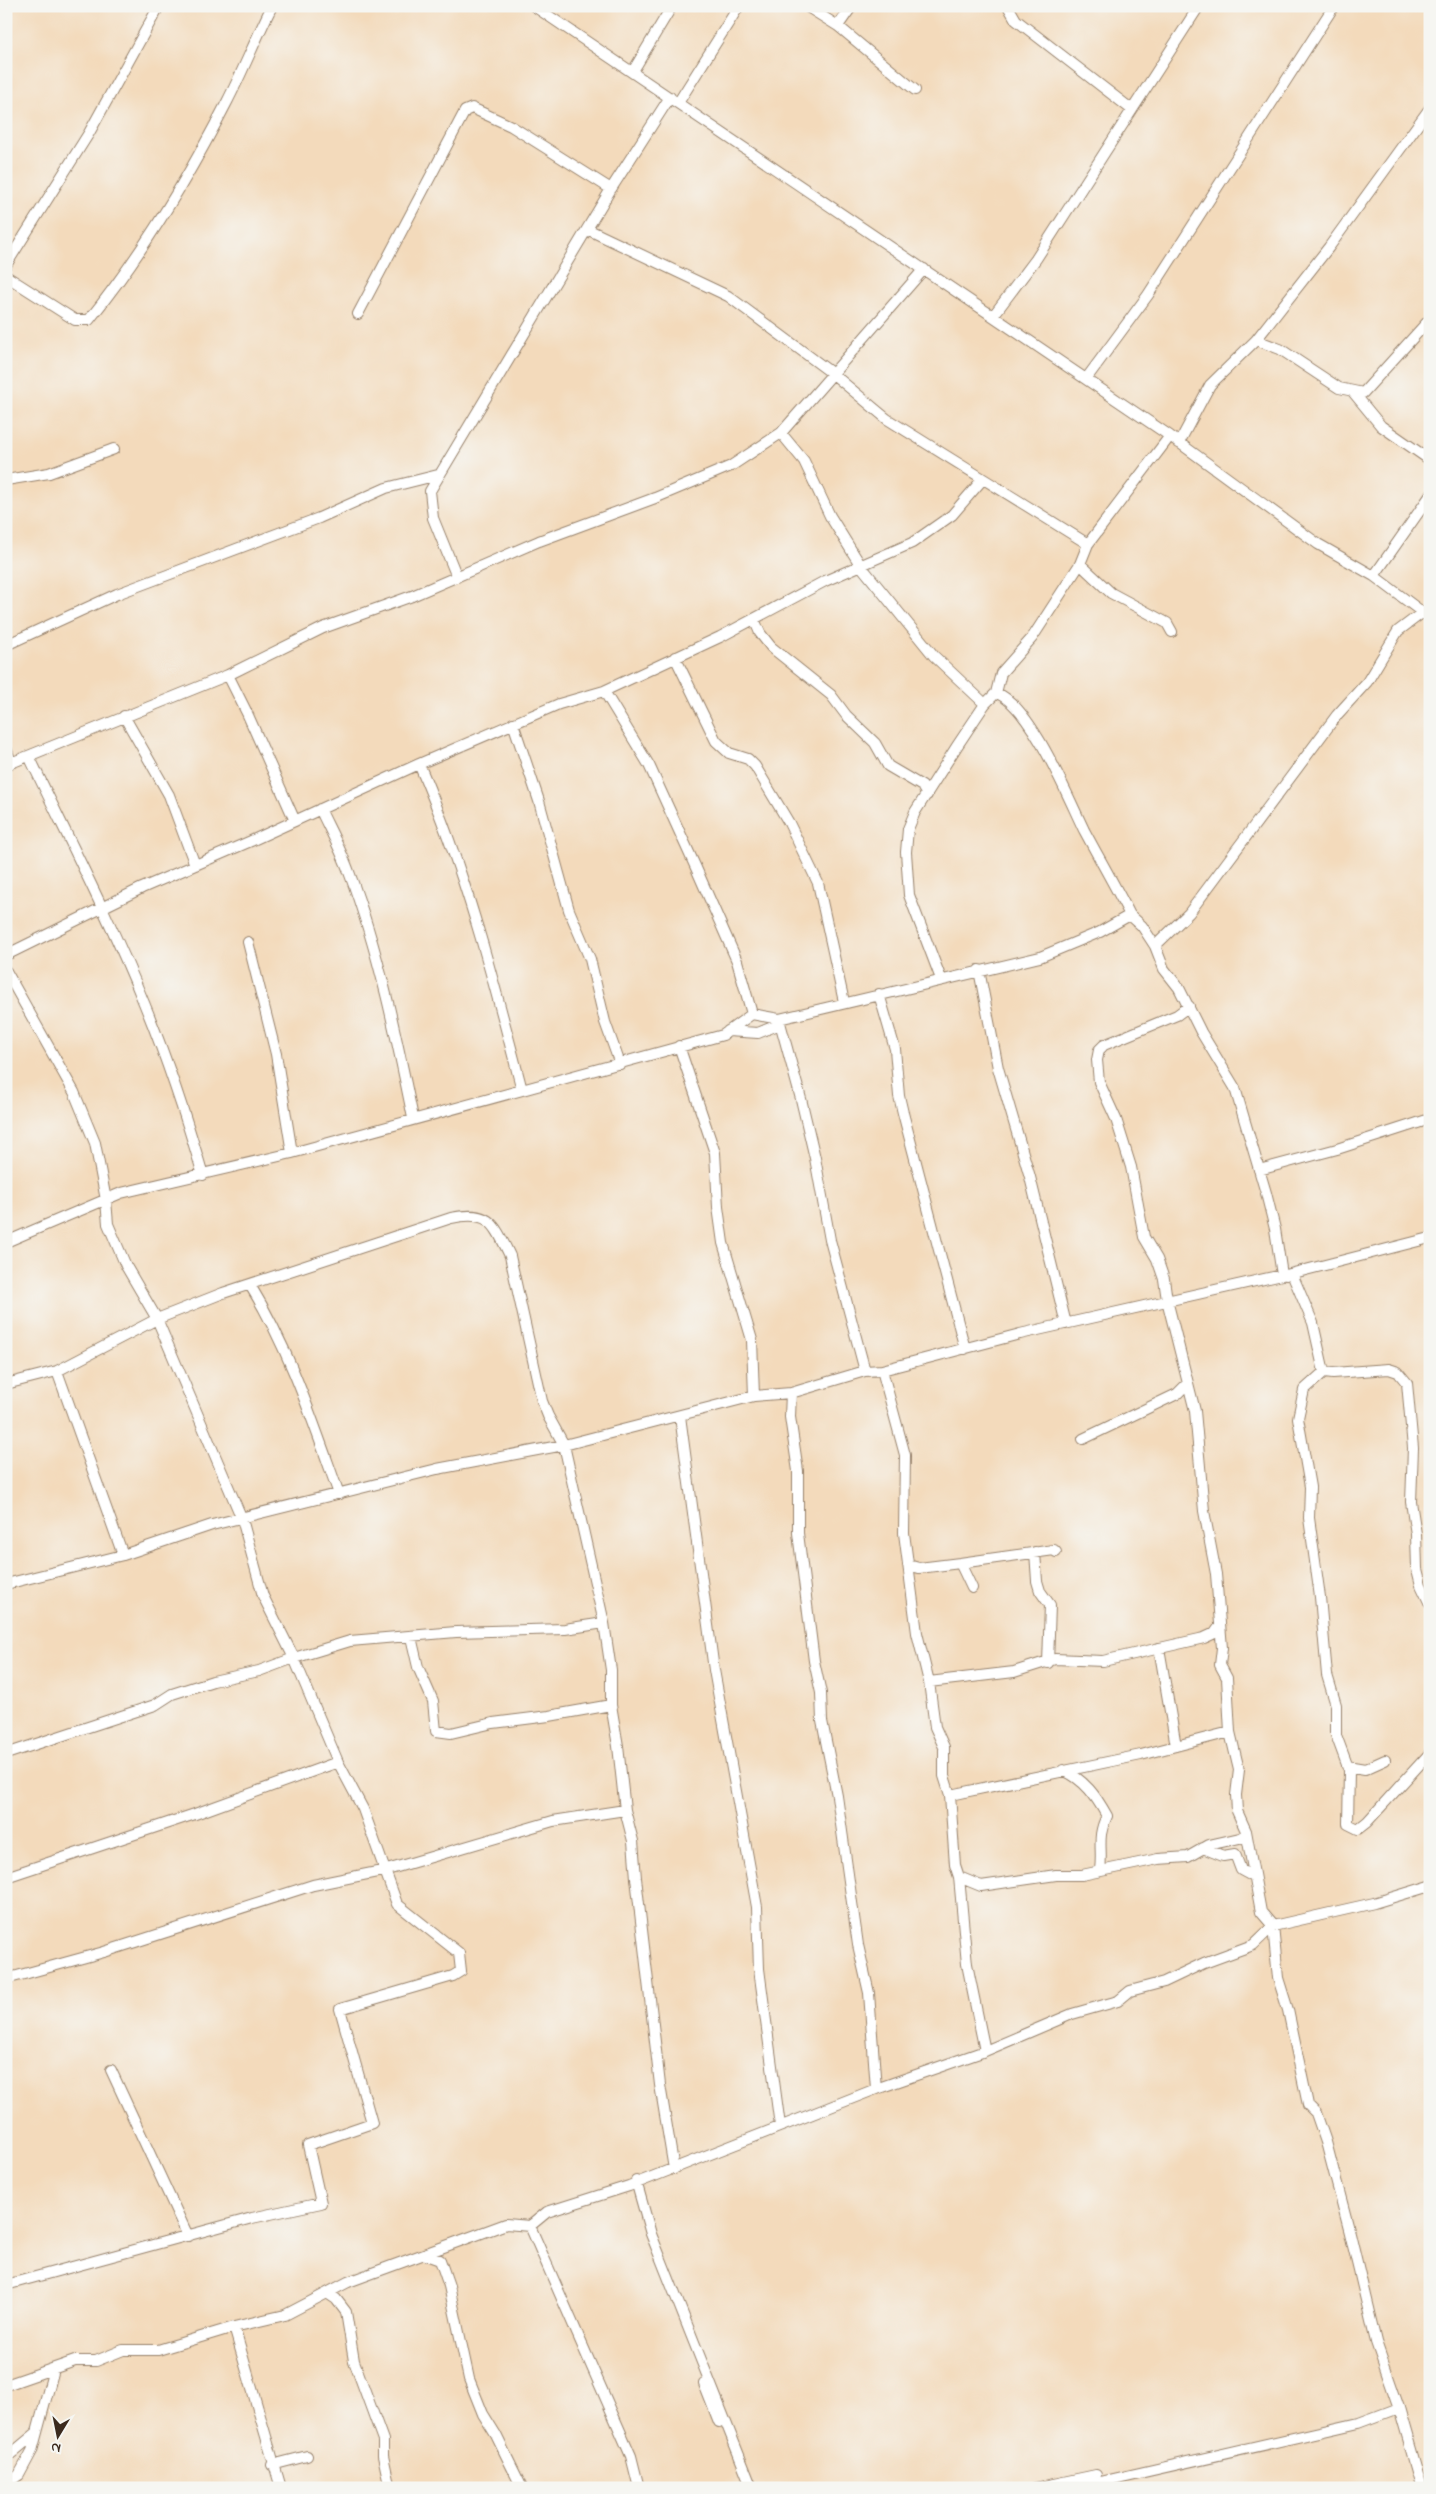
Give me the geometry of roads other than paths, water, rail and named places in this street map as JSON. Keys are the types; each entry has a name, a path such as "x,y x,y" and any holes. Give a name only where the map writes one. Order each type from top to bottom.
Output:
{"street":[{"path":"6,265 89,133 159,6"},
{"path":"6,276 75,320 89,320 118,284 176,191 226,103 272,6"},
{"path":"534,6 549,10 674,100 1170,436 1318,544 1374,576 1426,616 1398,631 1367,682 1338,715 1189,913 1154,946"},
{"path":"633,71 672,6"},
{"path":"457,577 432,518 430,491 611,189 739,6"},
{"path":"806,6 838,26 915,90"},
{"path":"838,26 852,6"},
{"path":"1008,6 1016,20 1131,109"},
{"path":"993,316 1036,259 1199,6"},
{"path":"1086,379 1148,295 1334,6"},
{"path":"358,314 465,111 469,109 472,108 511,126 611,189"},
{"path":"1179,443 1210,385 1256,340 1329,247 1430,108"},
{"path":"587,229 728,296 833,374 887,419 982,480 1088,544"},
{"path":"6,748 9,764 228,675 323,628 457,577 539,542 655,498 731,466 781,433 924,269"},
{"path":"1256,340 1280,349 1339,388 1362,393 1430,319"},
{"path":"1353,392 1381,426 1430,460"},
{"path":"781,433 804,461 830,516 861,566 934,656 985,704"},
{"path":"941,979 916,918 906,878 908,829 915,812 985,704 996,693 1000,673 1032,638 1080,564 1088,544 1170,436"},
{"path":"6,480 49,473 114,449"},
{"path":"6,645 116,594 319,518 386,488 438,475"},
{"path":"6,955 102,907 419,764 559,704 604,691 754,619 825,581 912,543 939,526 963,505 982,480"},
{"path":"1374,576 1430,496"},
{"path":"1080,564 1111,593 1167,623 1172,632"},
{"path":"754,619 760,633 771,647 831,696 846,715 875,743 888,766 922,786 927,795"},
{"path":"675,657 716,741 729,753 748,759 755,766 789,823 818,883 834,964 844,1002"},
{"path":"228,675 248,713 295,821"},
{"path":"604,691 649,765 737,961 752,1014"},
{"path":"996,693 1004,696 1011,702 1038,736 1130,915 1142,926 1164,968 1179,988 1201,1032 1234,1088 1259,1170 1287,1275 1313,1323 1324,1372"},
{"path":"124,716 169,795 194,865"},
{"path":"513,723 569,910 590,959 598,996 620,1064"},
{"path":"29,756 102,907 144,1003 187,1122 203,1175"},
{"path":"419,764 446,826 486,953 522,1090"},
{"path":"320,809 349,870 373,945 392,1014 413,1118"},
{"path":"728,1031 758,1032 780,1021 844,1002 1040,957 1100,932 1130,915"},
{"path":"248,942 276,1054 292,1153"},
{"path":"978,970 1000,1077 1030,1177 1066,1324"},
{"path":"6,971 74,1092 94,1143 106,1200 108,1224 126,1266 157,1319 242,1519 263,1596 294,1658 338,1762 363,1809 387,1870 397,1904 459,1953 461,1971 453,1976 340,2009 372,2123 308,2145 321,2203 252,2218 6,2285"},
{"path":"879,994 895,1049 898,1088 903,1113 966,1349"},
{"path":"1189,1006 1176,1015 1104,1045 1099,1050 1097,1060 1099,1082 1116,1119 1131,1167 1142,1215 1142,1232 1164,1280 1167,1300 1195,1411 1204,1511 1216,1574 1222,1648 1220,1665 1227,1678 1230,1732 1239,1770 1236,1795 1237,1811 1246,1831 1260,1912 1273,1926 1278,1978 1288,2010 1308,2105 1316,2114 1326,2142 1376,2342 1399,2408 1422,2488"},
{"path":"6,1242 121,1193 292,1153 413,1118 723,1035 752,1014 780,1021"},
{"path":"780,1021 816,1158 830,1240 865,1371"},
{"path":"679,1046 715,1154 718,1207 723,1243 752,1340 754,1396"},
{"path":"1259,1170 1337,1149 1430,1119"},
{"path":"6,1384 57,1372 157,1319 222,1293 250,1285 303,1265 451,1218 470,1214 480,1215 488,1221 499,1234 510,1256 542,1400 548,1416 564,1445 604,1624 611,1670 611,1705 618,1746 625,1810 634,1842 636,1878 660,2085 674,2169"},
{"path":"6,1584 122,1555 212,1525 242,1519 437,1468 564,1445 754,1396 791,1393 865,1371 882,1370 1167,1300 1287,1275 1430,1238"},
{"path":"250,1285 273,1322 299,1382 339,1494"},
{"path":"1430,1604 1421,1585 1417,1569 1416,1534 1411,1495 1413,1448 1407,1383 1398,1372 1389,1369 1324,1372 1304,1390 1298,1418 1310,1487 1309,1518 1320,1597 1327,1675 1336,1706 1336,1735 1349,1770 1348,1824 1358,1829 1367,1822 1430,1753"},
{"path":"882,1370 905,1455 904,1533 917,1633 929,1682 935,1727 944,1747 944,1776 950,1795 955,1865 959,1877 967,1964 985,2051"},
{"path":"57,1372 122,1555"},
{"path":"1083,1439 1177,1394 1188,1383"},
{"path":"791,1393 790,1417 798,1472 798,1533 814,1661 821,1693 822,1720 838,1796 858,1945 869,1993 876,2090"},
{"path":"680,1416 714,1670 757,1907 759,1969 780,2126"},
{"path":"908,1565 919,1568 1034,1552 1054,1550 1056,1552"},
{"path":"1034,1552 1040,1591 1050,1605 1048,1663"},
{"path":"960,1562 972,1588"},
{"path":"6,1754 155,1705 172,1694 213,1681 259,1671 350,1641 456,1632 565,1629 604,1624"},
{"path":"929,1682 1014,1672 1064,1659 1103,1661 1204,1638 1215,1633 1220,1626"},
{"path":"411,1636 418,1667 434,1701 436,1731 450,1733 493,1723 549,1716 611,1705"},
{"path":"1159,1648 1176,1746"},
{"path":"950,1795 1176,1746 1230,1732"},
{"path":"1347,1766 1364,1769 1385,1760"},
{"path":"6,1877 196,1814 338,1762"},
{"path":"1062,1770 1074,1775 1095,1794 1107,1816 1099,1834 1102,1858 1100,1870"},
{"path":"6,1979 104,1952 313,1885 387,1870 554,1821 625,1810"},
{"path":"959,1877 970,1884 981,1886 1056,1875 1082,1875 1164,1858 1188,1857 1203,1848 1244,1837 1246,1831"},
{"path":"1203,1848 1223,1856 1235,1854 1241,1870 1254,1877"},
{"path":"6,2385 54,2370 75,2360 96,2361 123,2350 158,2350 234,2327 285,2316 348,2282 506,2224 530,2226 547,2212 674,2169 780,2126 985,2051 1072,2014 1118,2001 1130,1991 1164,1982 1204,1963 1253,1945 1273,1926 1374,1902 1430,1886"},
{"path":"111,2070 188,2236"},
{"path":"632,2184 710,2401 746,2488"},
{"path":"632,2184 752,2488"},
{"path":"530,2226 631,2456 639,2488"},
{"path":"425,2255 440,2260 450,2286 469,2379 483,2414 496,2435 522,2488"},
{"path":"326,2293 336,2299 346,2312 354,2361 383,2440 383,2456 390,2488"},
{"path":"234,2327 272,2465 281,2488"},
{"path":"6,2484 19,2475 32,2451 35,2434 54,2370"},
{"path":"1074,2488 1359,2423 1399,2408"},
{"path":"6,2458 35,2434"},
{"path":"272,2465 307,2456"},
{"path":"1035,2488 1078,2477 1095,2482"}]}
